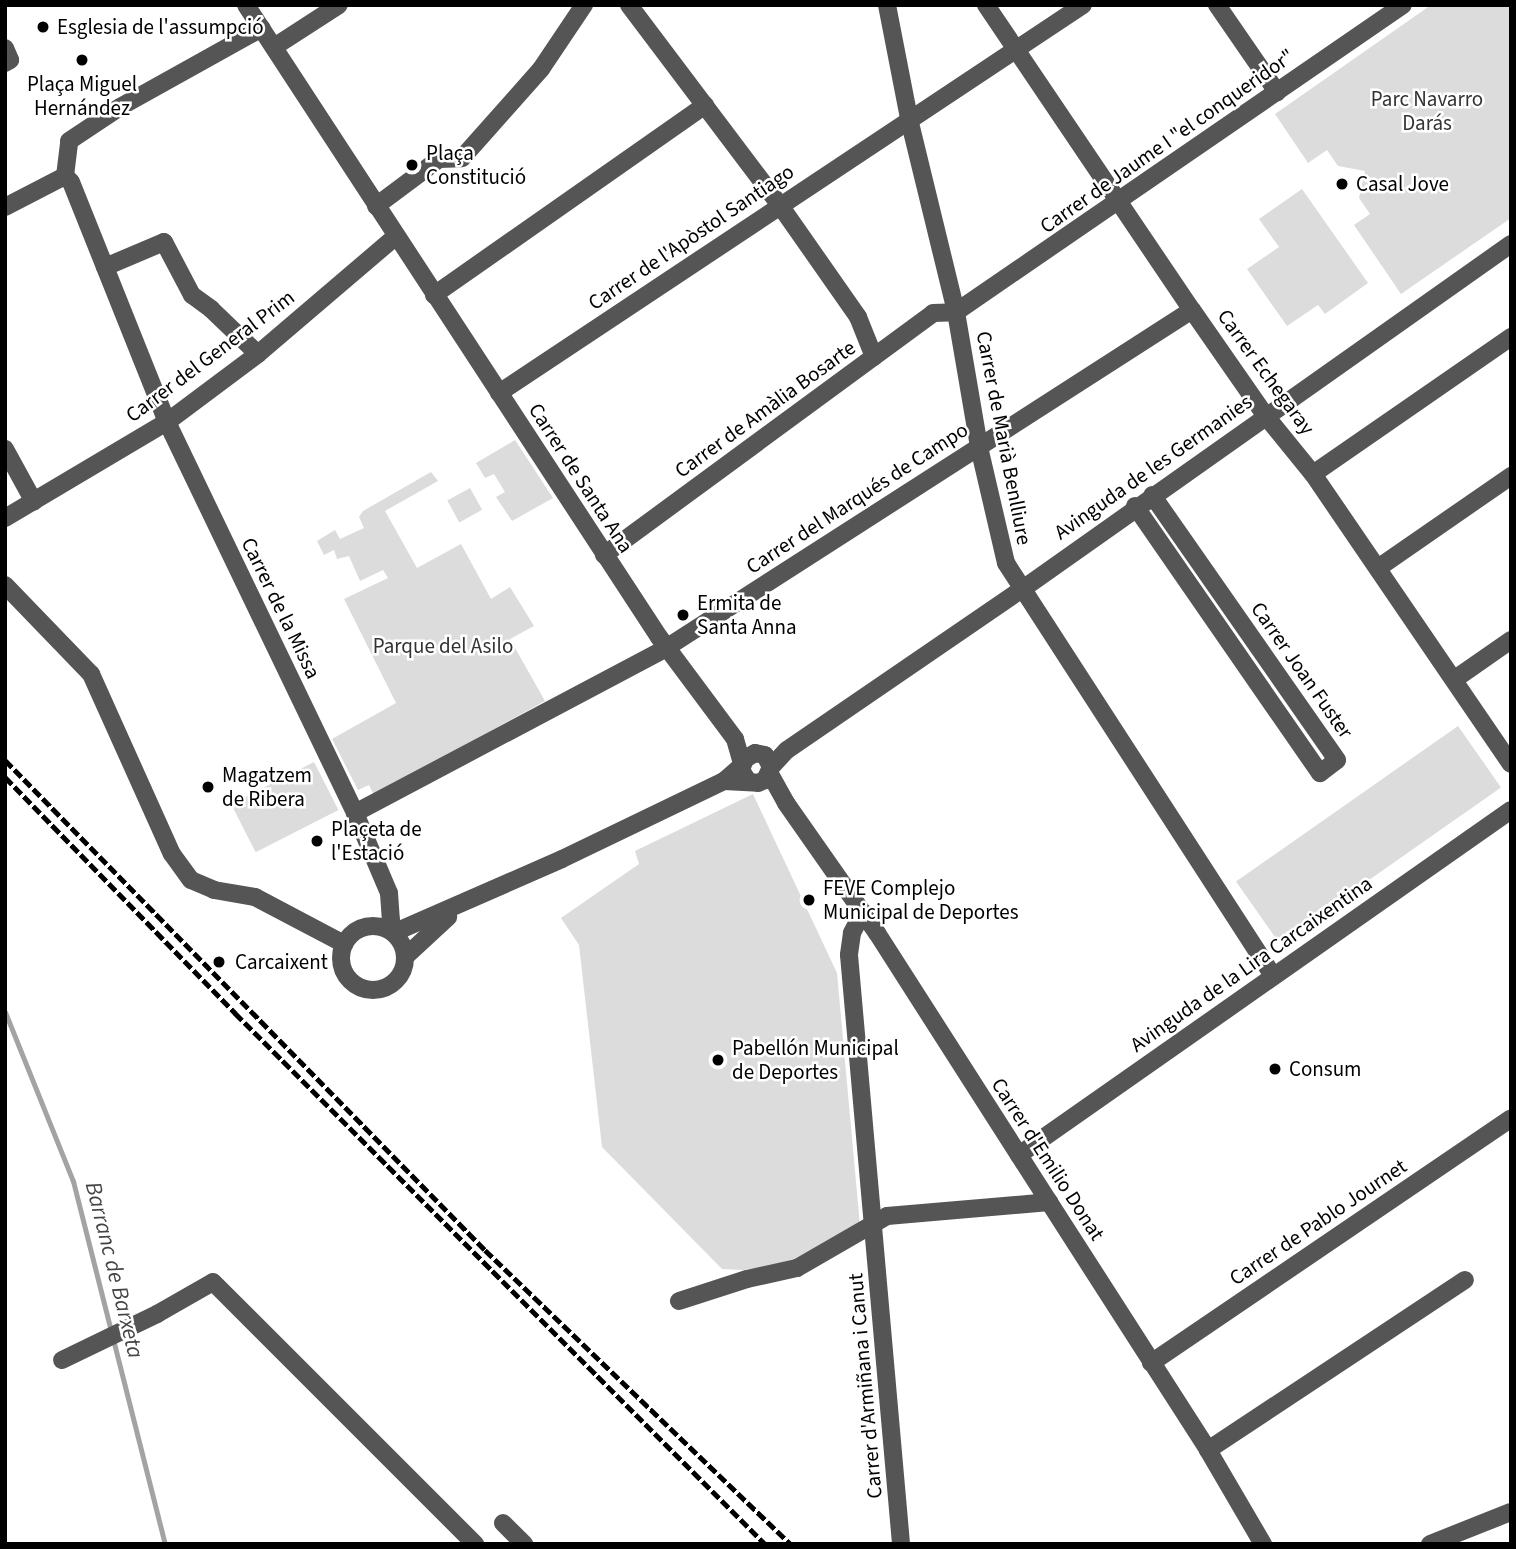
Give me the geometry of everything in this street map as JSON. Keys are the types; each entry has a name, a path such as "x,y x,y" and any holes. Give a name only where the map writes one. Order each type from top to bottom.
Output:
{"street":[{"name":"Carrer de Santa Ana","path":"246,5 395,237 666,648 756,768"},
{"path":"274,47 339,5"},
{"path":"376,206 439,159 462,158 541,69 584,5"},
{"path":"629,5 779,204 858,317 874,357"},
{"name":"Carrer de Marià Benlliure","path":"887,5 911,122 956,312 979,447 1006,562 1273,976"},
{"name":"Carrer Echegaray","path":"986,5 1192,310 1265,415 1313,474 1511,764"},
{"name":"Carrer de l'Apòstol Santiago","path":"499,393 779,204 911,122 1083,5"},
{"path":"1217,5 1278,92"},
{"name":"Carrer de Jaume I \"el conqueridor\"","path":"956,312 1403,5"},
{"path":"5,207 65,176 69,141 120,107 262,28"},
{"path":"434,295 705,105"},
{"name":"Carrer de la Missa","path":"65,176 167,422 355,813 389,893 391,931"},
{"name":"Carrer del General Prim","path":"5,518 167,422 258,354 395,237"},
{"path":"105,267 164,242 192,295 212,309 258,354"},
{"name":"Avinguda de les Germanies","path":"756,768 788,750 1024,588 1135,506 1511,244"},
{"name":"Carrer del Marqués de Campo","path":"355,813 666,648 1192,310"},
{"name":"Carrer de Amàlia Bosarte","path":"604,555 933,313 956,312"},
{"path":"1313,474 1511,337"},
{"path":"5,449 34,502"},
{"path":"1378,568 1511,476"},
{"name":"Carrer Joan Fuster","path":"1135,506 1320,773 1337,760 1152,495"},
{"path":"5,585 91,674 179,867 203,887 255,897 344,944"},
{"path":"1455,679 1511,640"},
{"path":"391,931 474,900 756,768"},
{"name":"Carrer d'Emilio Donat","path":"756,768 786,803 863,912 1208,1450 1263,1544"},
{"name":"Avinguda de la Lira Carcaixentina","path":"1019,1156 1511,810"},
{"path":"405,957 400,939 379,926 359,930 344,944 341,954 345,973 360,987 369,990 391,985 399,978 405,957 444,920 474,900"},
{"name":"Carrer d'Armiñana i Canut","path":"863,912 852,933 849,955 901,1544"},
{"name":"Carrer de Pablo Journet","path":"1151,1363 1511,1118"},
{"name":"Carrer d'Armiñana i Canut","path":"679,1301 747,1279 797,1268 887,1216 1049,1202"},
{"path":"1208,1450 1465,1280"},
{"path":"62,1360 158,1314 214,1282 475,1544"},
{"path":"1430,1544 1511,1512"},
{"path":"503,1523 524,1544"}],"green space":[{"name":"Parc Navarro Darás","path":"1431,5 1511,5 1511,218 1401,294 1354,225 1370,214 1359,198 1365,171 1338,166 1327,150 1308,163 1275,114"},
{"path":"1302,189 1368,283 1325,314 1318,305 1287,326 1247,269 1279,247 1259,219"},
{"path":"515,440 553,498 512,521 496,497 505,492 494,474 485,478 476,463"},
{"name":"Parque del Asilo","path":"431,472 438,481 385,511 417,568 461,544 491,599 510,587 534,626 510,639 545,701 374,795 369,785 358,790 332,739 396,703 344,599 388,578 383,570 360,581 349,556 337,559 334,550 324,555 317,541 335,530 340,539 364,528 359,517 363,511"},
{"path":"470,488 482,510 459,522 447,501"},
{"path":"1458,726 1501,787 1279,943 1236,881"},
{"path":"314,762 339,810 256,852 231,804"},
{"name":"Pabellón Municipal de Deportes","path":"753,794 837,973 860,1226 796,1262 744,1270 722,1269 602,1147 579,945 561,918 639,864 635,851"}],"waterway":[{"name":"Barranc de Barxeta","path":"5,1012 73,1181 165,1544"}],"railway":[{"path":"5,760 485,1250 791,1544"},
{"path":"5,777 235,1013 765,1544"}],"place":[{"name":"Esglesia de l'assumpció","path":"43,27"},
{"name":"Plaça Miguel Hernández","path":"82,60"},
{"name":"Plaça Constitució","path":"412,165"},
{"name":"Casal Jove","path":"1342,184"},
{"name":"Ermita de Santa Anna","path":"683,615"},
{"name":"Magatzem de Ribera","path":"208,787"},
{"name":"Plaçeta de l'Estació","path":"317,841"},
{"name":"FEVE Complejo Municipal de Deportes","path":"809,900"},
{"name":"Carcaixent","path":"219,962"},
{"name":"Pabellón Municipal de Deportes","path":"718,1060"},
{"name":"Consum","path":"1275,1069"}]}
